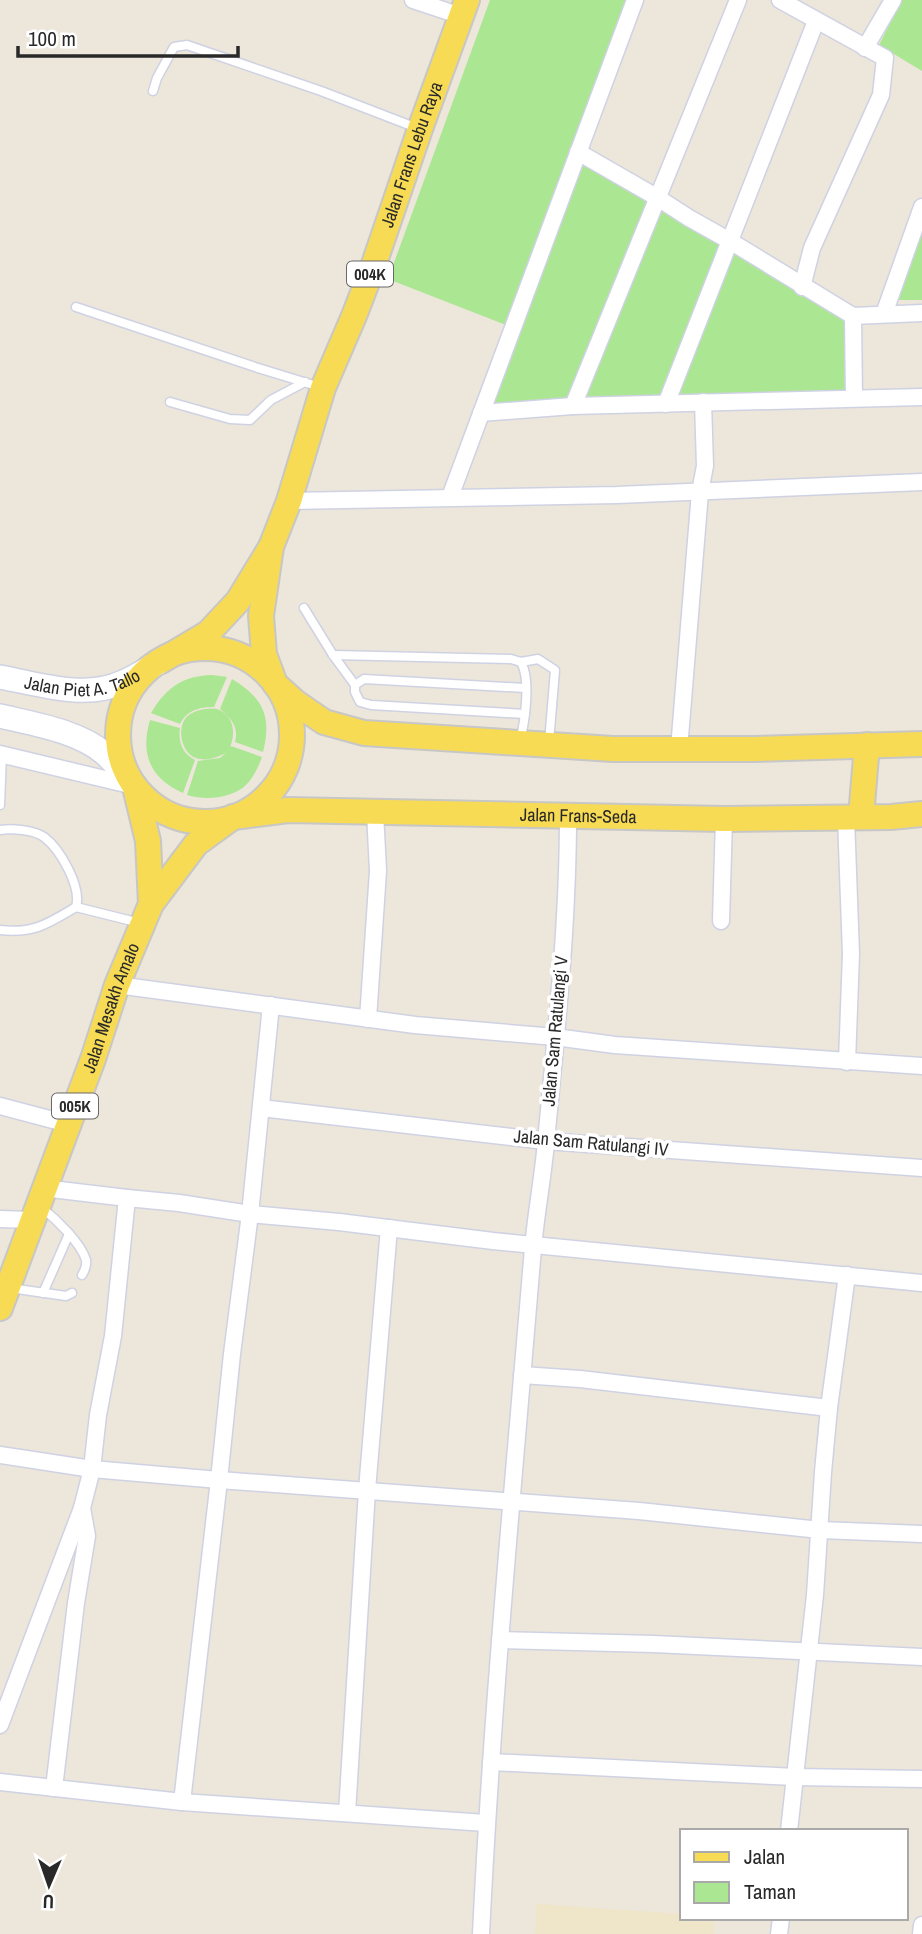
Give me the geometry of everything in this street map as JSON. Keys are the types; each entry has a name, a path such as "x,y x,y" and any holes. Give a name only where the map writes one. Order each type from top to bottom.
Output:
{"main road":[{"name":"Jalan Frans Lebu Raya","path":"161,661 208,633 238,601 271,547 289,501 314,385 354,316 464,8"},
{"name":"Jalan Frans Lebu Raya","path":"271,547 261,616 264,654 275,684"},
{"path":"135,787 120,754 118,736 125,701 146,672 177,653 195,649 231,653 255,665 295,702 324,722 364,733 613,749 922,744"},
{"name":"Jalan Piet A. Tallo","path":"0,677 84,691 122,683 161,661"},
{"path":"0,716 41,726 87,742 104,754 162,811 179,818 215,821 250,810 264,799 276,785 288,761 292,734 290,716 275,684"},
{"path":"854,818 867,745"},
{"name":"Jalan Mesakh Amalo","path":"135,787 148,841 147,914"},
{"name":"Jalan Frans-Seda","path":"233,817 288,810 724,819 854,818 922,814"},
{"name":"Jalan Mesakh Amalo","path":"4,1298 93,1059 117,985 147,914 196,844 233,817"}],"street":[{"path":"413,0 464,8"},
{"path":"450,497 635,0"},
{"path":"573,406 738,0"},
{"path":"780,0 884,58 881,95 812,248 802,287"},
{"path":"865,48 893,0"},
{"path":"666,404 816,21"},
{"path":"578,152 853,317 922,313"},
{"path":"884,314 922,207"},
{"path":"853,317 853,398"},
{"path":"481,413 573,406 922,397"},
{"path":"680,749 700,492 705,466 704,402"},
{"path":"289,501 617,495 922,482"},
{"path":"1,754 135,787"},
{"path":"368,1019 378,871 375,812"},
{"name":"Jalan Sam Ratulangi V","path":"481,1934 486,1823 500,1640 533,1245 546,1141 568,880 568,816"},
{"path":"847,1062 854,818"},
{"path":"721,921 724,819"},
{"path":"117,985 415,1025 615,1045 922,1066"},
{"path":"182,1802 250,1214 271,1005"},
{"path":"0,1106 68,1124"},
{"name":"Jalan Sam Ratulangi IV","path":"261,1108 546,1141 922,1168"},
{"path":"0,1725 82,1508 92,1469 98,1415 113,1336 127,1198"},
{"path":"0,1219 37,1204 127,1198 533,1245 922,1283"},
{"path":"347,1813 367,1490 389,1228"},
{"path":"789,1829 809,1653 829,1408 847,1275"},
{"path":"522,1375 607,1381 829,1408"},
{"path":"0,1455 92,1469 219,1480 639,1511 820,1530 922,1534"},
{"path":"54,1787 76,1602 87,1536 82,1508"},
{"path":"500,1640 641,1643 922,1657"},
{"path":"491,1762 794,1777 922,1779"},
{"path":"0,1782 182,1802 486,1823"},
{"path":"921,1934 922,1926"}],"lane":[{"path":"153,91 174,47 187,45 321,91 419,129"},
{"path":"76,307 314,385"},
{"path":"170,402 230,419 250,419 271,400 314,385"},
{"path":"304,608 355,685 360,702 371,705 525,714"},
{"path":"333,655 511,659 521,662 538,659 555,670 549,745"},
{"path":"520,743 525,714 524,667 521,662"},
{"path":"355,685 364,679 525,688"},
{"path":"0,805 1,754"},
{"path":"0,830 12,828 43,836 59,853 69,871 77,890 76,907"},
{"path":"0,930 43,927 76,907 147,914"},
{"path":"37,1204 62,1225 85,1258 82,1275"},
{"path":"43,1293 69,1234"},
{"path":"4,1298 43,1293 66,1296 72,1293"}],"shaded area":[{"path":"537,1904 680,1914 680,1920 714,1920 714,1934 535,1934"}],"green space":[{"path":"490,0 630,0 506,325 388,279"},
{"path":"902,0 922,0 922,71 879,45"},
{"path":"581,159 847,318 846,393 491,403"},
{"path":"922,227 922,300 896,300"},
{"path":"212,675 227,677 214,707 194,710 186,715 180,724 151,713 176,685 192,678"},
{"path":"232,679 251,693 262,709 266,728 263,752 235,742 233,723 220,709"},
{"path":"217,709 230,720 233,736 230,747 262,757 254,775 245,786 221,797 200,798 187,795 198,761 220,758 227,752 213,758 200,759 191,755 184,747 181,729 185,719 194,712"},
{"path":"150,720 180,728 182,747 195,760 183,793 163,780 150,764 146,744"}]}
